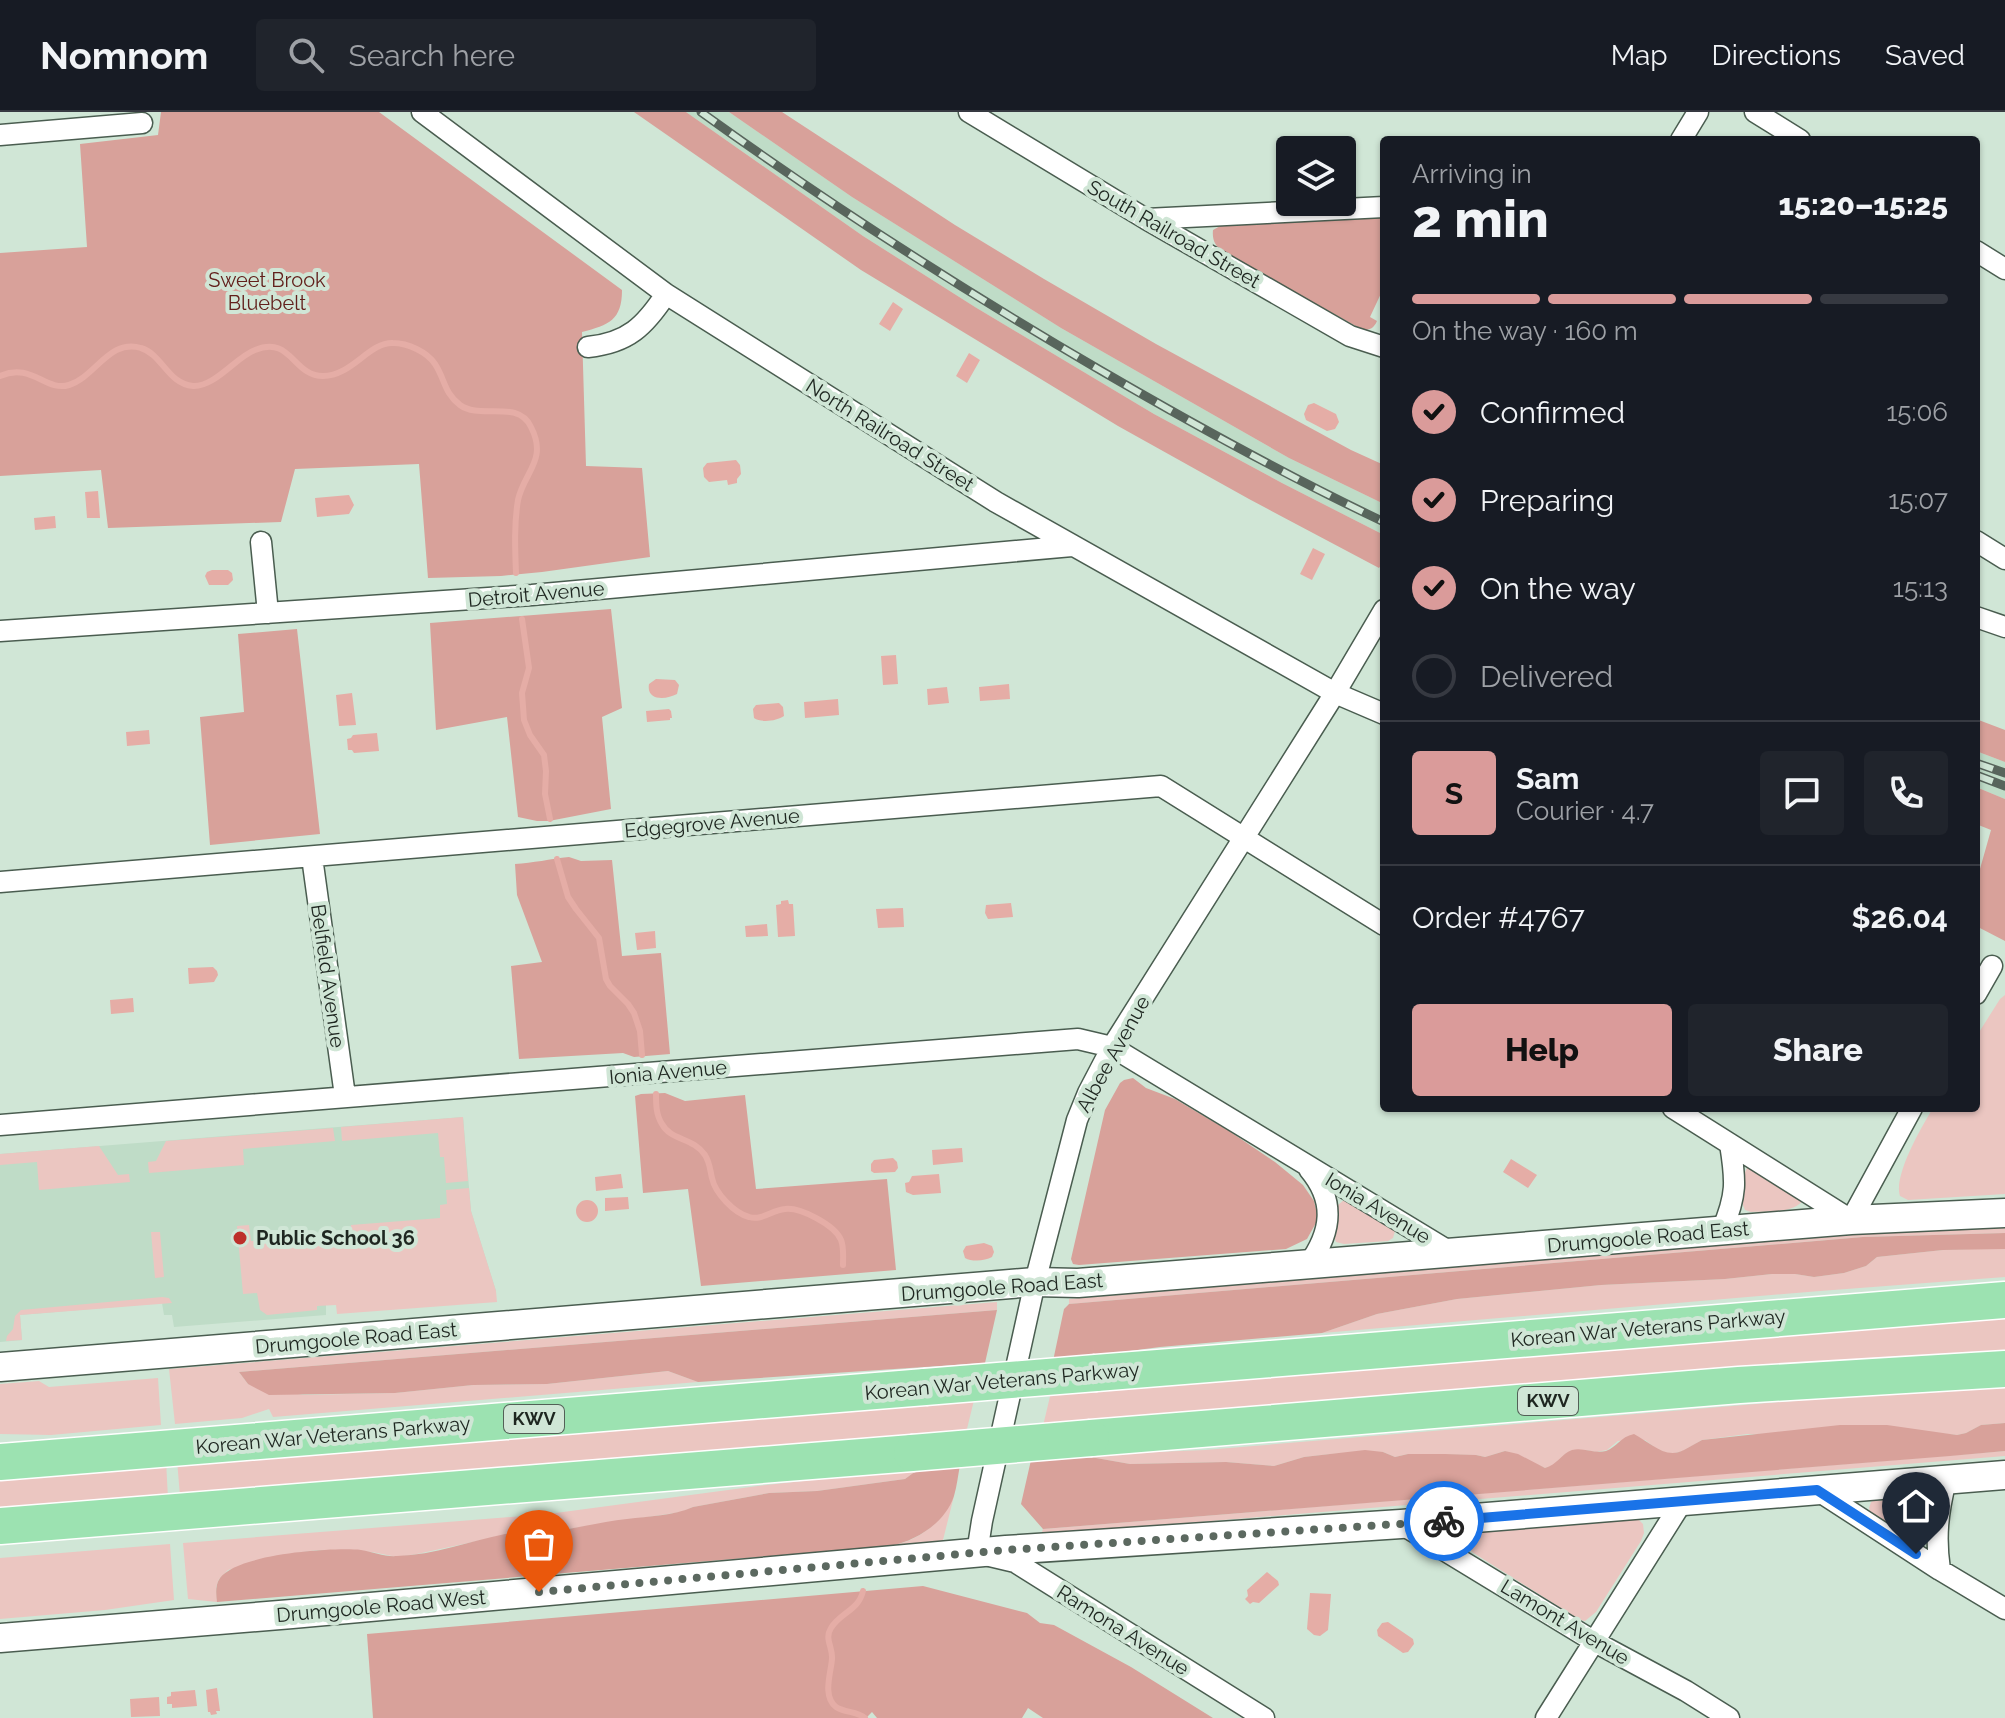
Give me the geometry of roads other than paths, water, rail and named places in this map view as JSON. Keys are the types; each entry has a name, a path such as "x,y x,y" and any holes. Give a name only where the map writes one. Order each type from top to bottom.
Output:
{"highway":[{"name":"Korean War Veterans Parkway","path":"0,1462 2005,1300"},
{"name":"KWV","path":"0,1526 1753,1384 2005,1369"},
{"path":"0,1444 143,1451"}],"main road":[{"name":"Drumgoole Road East","path":"0,1367 1035,1282 1078,1283 1851,1220 2005,1213"},
{"name":"Drumgoole Road West","path":"0,1638 977,1553 1401,1524 2005,1475"}],"street":[{"name":"North Railroad Street","path":"422,112 666,294 996,502 1335,693 1380,712"},
{"name":"South Railroad Street","path":"969,112 1146,219 1350,336 1380,346"},
{"path":"1683,136 1698,112"},
{"path":"1755,112 1794,136"},
{"path":"0,135 142,123"},
{"path":"1146,219 1380,207"},
{"path":"1980,253 2005,269"},
{"path":"588,347 606,345 641,327 666,294"},
{"path":"261,542 268,613"},
{"path":"1980,543 2005,559"},
{"name":"Detroit Avenue","path":"0,631 532,595 1072,546"},
{"name":"Albee Avenue","path":"977,1553 1035,1282 1077,1120 1088,1093 1112,1047 1380,617"},
{"path":"1980,618 2005,627"},
{"name":"Edgegrove Avenue","path":"0,882 1161,786 1380,923"},
{"name":"Belfield Avenue","path":"312,857 345,1096"},
{"path":"1980,986 1991,965"},
{"name":"Ionia Avenue","path":"0,1125 1078,1039 1112,1047 1452,1253"},
{"path":"1679,1112 1851,1220 1910,1112"},
{"path":"1722,1230 1735,1188 1730,1144"},
{"name":"Ionia Avenue","path":"1304,1163 1318,1180 1327,1209 1322,1243 1308,1265"},
{"path":"1940,1570 1936,1547 1937,1525 1946,1480"},
{"path":"1817,1490 2005,1609"},
{"path":"1546,1718 1682,1502"},
{"name":"Lamont Avenue","path":"1401,1524 1595,1642 1729,1718"},
{"name":"Ramona Avenue","path":"977,1553 1015,1562 1264,1718"}],"waterway":[{"path":"0,376 21,372 53,385 69,385 111,353 130,346 148,351 177,380 193,386 209,382 248,354 267,347 277,348 305,370 323,376 343,371 384,344 411,346 432,360 451,396 460,405 478,411 517,414 531,427 537,448 518,500 516,573"},
{"path":"522,619 529,668 522,693 524,720 544,755 545,794 550,819"},
{"path":"557,859 568,897 599,938 606,979 634,1013 640,1031 642,1055"},
{"path":"656,1094 657,1113 662,1124 705,1155 714,1184 731,1207 754,1218 785,1209 816,1218 841,1240 843,1265"},
{"path":"863,1591 858,1603 829,1632 832,1659 828,1691 836,1707 865,1718"}],"railway":[{"path":"701,112 848,213 1049,340 1240,449 1380,520"},
{"path":"1980,764 2005,773"},
{"path":"1980,777 2005,786"}],"place":[{"name":"Public School 36","path":"240,1238"}],"park label":[{"name":"Sweet Brook Bluebelt","path":"267,292"}]}
